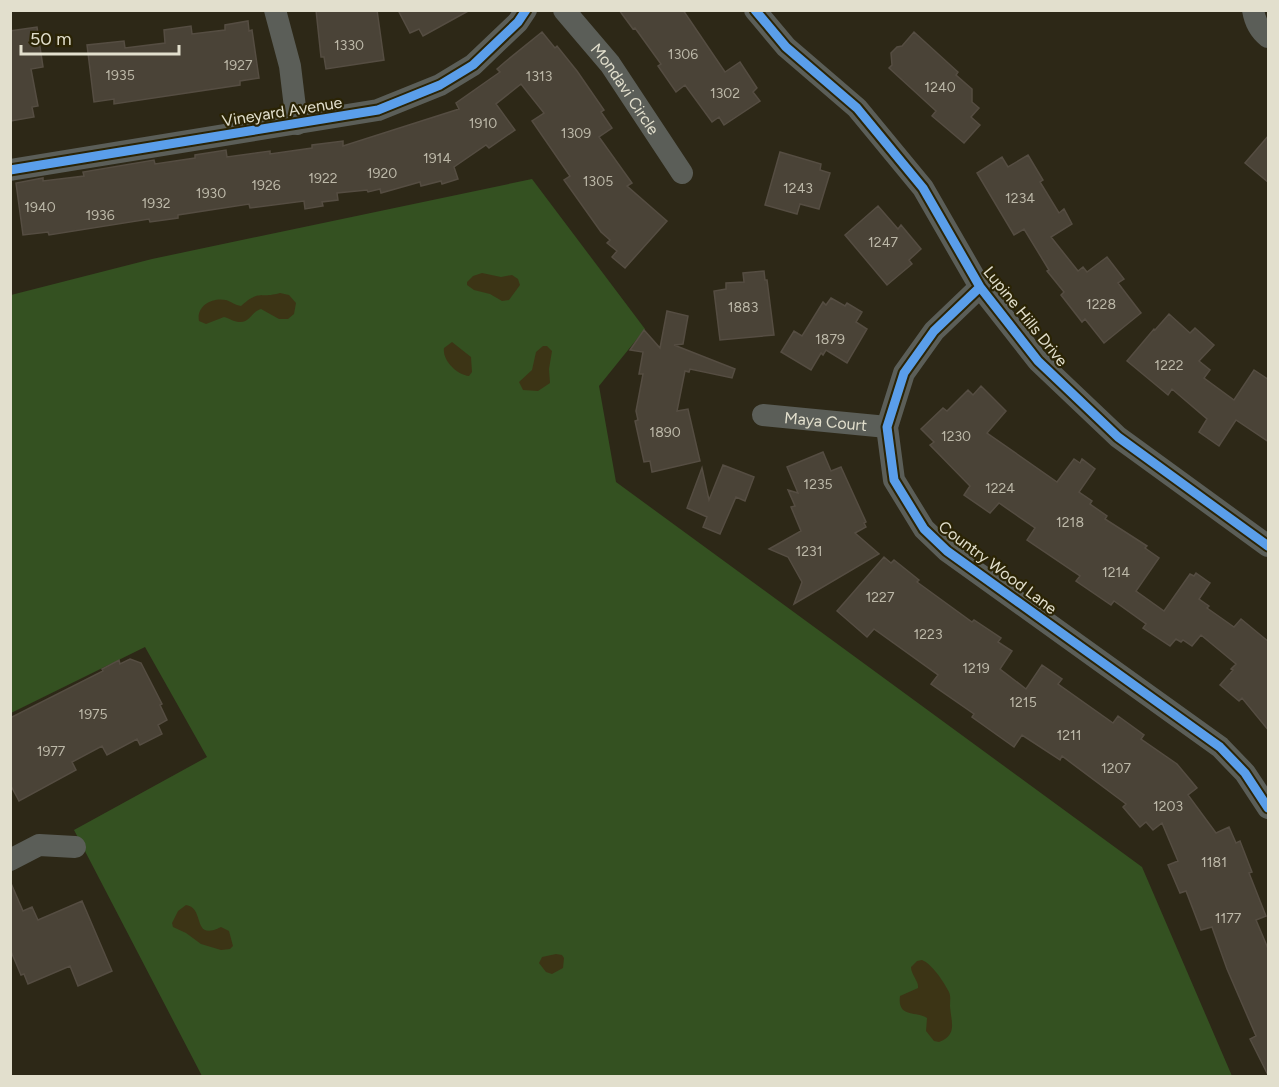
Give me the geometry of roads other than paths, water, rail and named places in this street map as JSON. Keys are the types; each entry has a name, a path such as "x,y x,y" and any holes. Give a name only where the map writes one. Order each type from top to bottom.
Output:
{"street":[{"path":"275,10 290,66 297,124"},
{"name":"Vineyard Avenue","path":"10,170 378,110 440,86 473,65 518,22 526,10"},
{"name":"Mondavi Circle","path":"564,10 610,64 682,173"},
{"name":"Lupine Hills Drive","path":"755,10 786,47 857,108 923,188 980,287 1038,362 1118,437 1269,546"},
{"path":"1253,10 1254,20 1261,31 1269,37"},
{"name":"Country Wood Lane","path":"980,287 934,331 904,373 887,428 894,480 924,529 947,551 1220,747 1245,773 1269,808"},
{"name":"Maya Court","path":"763,415 887,428"},
{"path":"10,860 39,845 75,848"}]}
